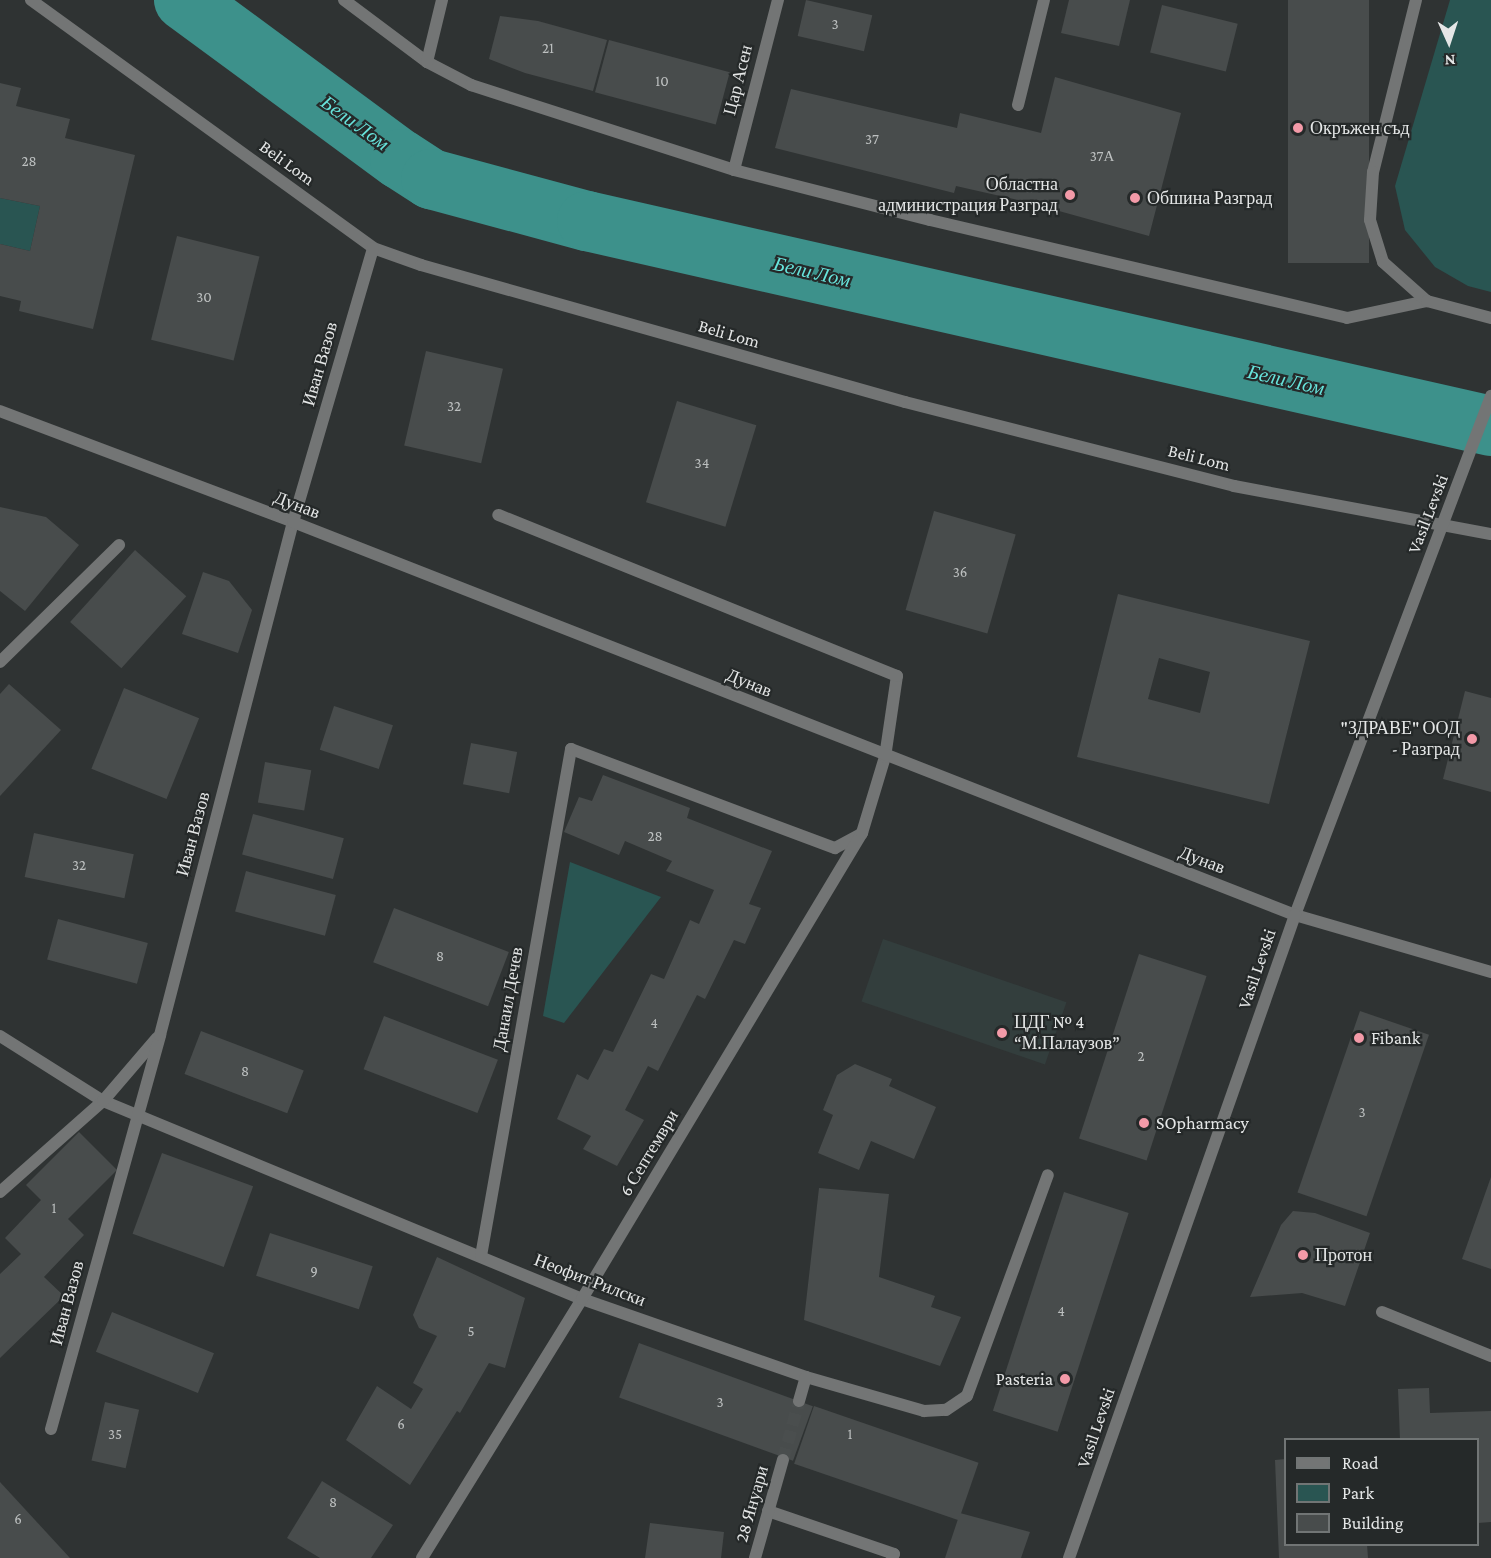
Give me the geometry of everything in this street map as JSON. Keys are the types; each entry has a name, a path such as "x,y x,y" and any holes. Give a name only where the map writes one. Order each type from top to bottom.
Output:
{"street":[{"name":"Beli Lom","path":"31,0 373,248 421,265 905,402 1234,486 1491,534"},
{"path":"344,0 427,62 471,85 734,170 930,220 1347,318 1427,301"},
{"path":"427,62 441,0"},
{"name":"Цар Асен","path":"734,170 777,0"},
{"path":"1018,105 1044,0"},
{"path":"1416,0 1373,172 1370,220 1383,262 1427,301 1491,318"},
{"name":"Иван Вазов","path":"51,1430 160,1035 293,522 373,248"},
{"name":"Vasil Levski","path":"1069,1558 1295,915 1491,396"},
{"name":"Дунав","path":"0,411 293,522 885,757 1295,915 1491,972"},
{"name":"6 Септември","path":"422,1558 582,1299 862,833 885,757 897,676 498,515"},
{"path":"0,662 119,545"},
{"name":"Данаил Дечев","path":"481,1256 571,749 835,848 862,833"},
{"path":"0,1192 103,1101 160,1035"},
{"name":"Неофит Рилски","path":"0,1036 103,1101 582,1299 806,1377 924,1411 946,1410 967,1396 1048,1175"},
{"path":"1382,1311 1491,1356"},
{"path":"799,1401 806,1377"},
{"name":"28 Януари","path":"755,1558 783,1460"},
{"path":"768,1511 894,1554 892,1558"}],"shaded area":[{"name":"ЦДГ № 4 “М.Палаузов”","path":"883,939 1066,1002 1045,1065 862,1001"}],"green space":[{"path":"1450,0 1491,0 1491,292 1468,286 1435,267 1405,230 1395,186"},
{"path":"0,198 40,206 30,251 0,244"},
{"path":"570,862 661,897 564,1023 543,1016"}],"building":[{"path":"806,0 872,15 864,51 798,36"},
{"path":"1069,0 1130,0 1119,46 1061,33"},
{"name":"Окръжен съд","path":"1288,0 1369,0 1369,263 1288,263"},
{"path":"1162,5 1238,24 1226,71 1150,53"},
{"path":"500,16 538,21 607,40 593,91 525,73 489,59"},
{"path":"609,40 730,72 716,125 595,92"},
{"path":"1055,77 1181,113 1149,236 1023,201 956,186 954,193 775,148 791,89 957,128 960,113 1041,133"},
{"path":"0,83 21,88 16,106 70,119 65,138 135,155 93,329 19,311 21,301 0,296 0,244 30,251 40,206 0,198"},
{"path":"177,236 259,257 234,360 151,340"},
{"path":"426,351 503,369 481,463 404,446"},
{"path":"677,401 756,425 725,527 646,502"},
{"path":"0,507 46,517 79,545 25,611 0,591"},
{"path":"934,511 1016,534 987,633 906,610"},
{"path":"135,550 186,596 121,668 70,622"},
{"path":"203,572 229,581 252,610 238,653 182,634"},
{"path":"1118,594 1310,641 1269,804 1077,757","holes":["1159,658 1210,672 1200,713 1148,699"]},
{"path":"9,684 61,730 0,796 0,694"},
{"path":"124,688 199,718 167,799 91,769"},
{"name":"\"ЗДРАВЕ\" ООД - Разград","path":"1465,691 1491,698 1491,792 1443,779"},
{"path":"334,706 393,725 379,769 320,750"},
{"path":"471,743 517,752 509,793 463,784"},
{"path":"265,762 311,770 304,811 258,802"},
{"path":"603,775 690,808 687,818 772,851 749,904 761,908 745,944 734,940 705,999 697,995 658,1071 648,1066 625,1110 644,1120 617,1166 583,1149 591,1136 557,1119 577,1074 588,1080 604,1049 613,1052 651,974 664,979 690,920 699,924 714,890 666,871 672,861 625,841 619,855 564,832 579,797 592,801"},
{"path":"253,814 344,838 333,879 242,855"},
{"path":"34,833 134,854 124,898 25,877"},
{"path":"246,871 336,895 325,936 235,912"},
{"path":"394,908 509,952 488,1006 373,962"},
{"path":"58,919 148,943 137,984 47,960"},
{"path":"1139,954 1207,976 1147,1160 1079,1139"},
{"path":"1360,1011 1429,1035 1367,1216 1297,1193"},
{"path":"384,1016 498,1060 477,1113 364,1069"},
{"path":"201,1031 304,1070 287,1113 185,1074"},
{"path":"855,1064 892,1079 889,1086 936,1107 914,1159 871,1141 859,1170 818,1153 833,1115 823,1110 837,1075"},
{"path":"79,1132 117,1170 68,1219 84,1235 44,1277 64,1296 0,1358 0,1274 21,1254 5,1238 41,1200 26,1185"},
{"path":"162,1153 253,1186 224,1267 133,1234"},
{"path":"1491,1177 1491,1269 1462,1259"},
{"path":"819,1188 889,1194 879,1277 935,1296 931,1307 961,1317 940,1366 804,1320"},
{"path":"1064,1192 1129,1213 1058,1432 993,1411"},
{"path":"1293,1211 1315,1213 1370,1233 1345,1306 1302,1293 1250,1297 1281,1225"},
{"path":"270,1233 373,1266 359,1309 256,1276"},
{"path":"437,1257 525,1298 505,1368 489,1363 460,1413 457,1411 410,1485 346,1440 377,1386 411,1409 423,1389 413,1383 437,1336 419,1328 413,1315"},
{"path":"112,1312 214,1353 198,1393 96,1352"},
{"path":"639,1343 813,1406 793,1461 619,1398"},
{"path":"1429,1388 1430,1413 1491,1411 1491,1522 1479,1523 1479,1438 1400,1438 1398,1389"},
{"path":"105,1402 139,1410 126,1468 92,1460"},
{"path":"814,1406 979,1463 959,1520 794,1464"},
{"path":"1284,1459 1284,1546 1367,1546 1368,1558 1279,1558 1275,1460"},
{"path":"322,1481 393,1525 371,1558 320,1558 287,1538"},
{"path":"0,1482 70,1558 0,1558"},
{"path":"960,1513 1030,1532 1021,1558 945,1558"},
{"path":"650,1523 724,1532 721,1558 645,1558"}],"waterway":[{"name":"Бели Лом","path":"184,0 400,159 431,179 587,221 1491,426"}],"tunnel":[{"path":"783,1460 799,1401"}],"place":[{"name":"Окръжен съд","path":"1298,128"},
{"name":"Областна администрация Разград","path":"1070,195"},
{"name":"Обшина Разград","path":"1135,198"},
{"name":"\"ЗДРАВЕ\" ООД - Разград","path":"1472,739"},
{"name":"ЦДГ № 4 “М.Палаузов”","path":"1002,1033"},
{"name":"Fibank","path":"1359,1038"},
{"name":"SOpharmacy","path":"1144,1123"},
{"name":"Протон","path":"1303,1255"},
{"name":"Pasteria","path":"1065,1379"}]}
